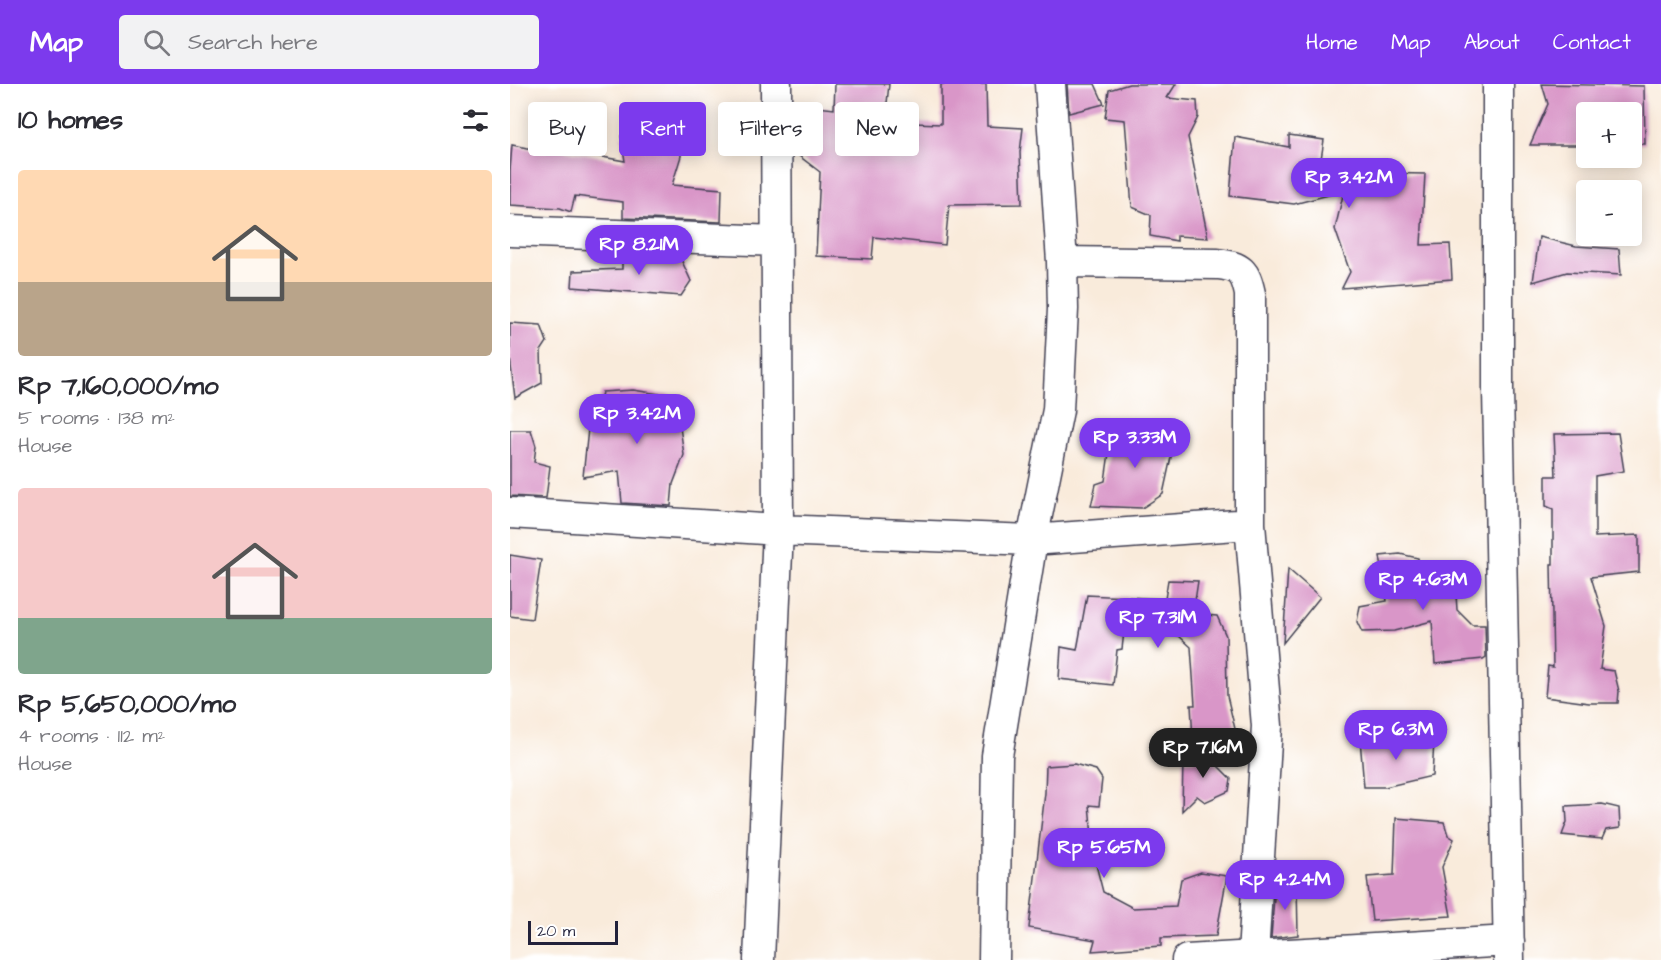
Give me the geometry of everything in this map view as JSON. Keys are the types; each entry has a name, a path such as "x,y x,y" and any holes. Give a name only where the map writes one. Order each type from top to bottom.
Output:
{"street":[{"path":"759,960 778,530 776,84"},
{"path":"994,960 998,756 1032,540 1058,410 1063,309 1062,262 1050,84"},
{"path":"1187,960 1253,956 1509,951 1498,402 1498,84"},
{"path":"510,231 777,241"},
{"path":"1062,262 1218,264 1232,266 1241,271 1247,280 1250,294 1250,524 1267,726 1253,956"},
{"path":"510,513 778,530 1032,540 1250,524"}],"building":[{"path":"835,84 889,84 887,102 835,102 835,156 919,156 919,123 941,124 941,84 986,84 987,126 1023,128 1020,152 1022,204 949,205 945,245 874,237 872,259 816,256 820,172 799,156 823,156 823,108 834,109"},
{"path":"1067,84 1095,84 1104,104 1069,113"},
{"path":"1129,84 1176,84 1167,98 1197,101 1198,117 1188,137 1208,238 1177,236 1177,241 1150,236 1151,215 1132,207 1125,120 1105,118 1109,90"},
{"path":"1542,84 1644,86 1645,144 1642,144 1642,102 1576,102 1576,145 1530,145 1548,104"},
{"path":"1289,135 1324,140 1319,172 1425,174 1421,245 1450,244 1452,279 1342,288 1350,272 1335,229 1344,191 1294,204 1230,196 1235,137 1289,147"},
{"path":"512,145 528,148 528,156 597,156 625,161 624,156 681,156 672,185 722,189 721,222 623,218 623,202 575,196 571,212 560,208 510,205"},
{"path":"1539,237 1576,246 1619,249 1621,275 1567,272 1533,282"},
{"path":"622,252 679,255 691,281 681,296 572,287 573,271 622,269"},
{"path":"510,323 541,325 547,342 541,351 542,383 515,398 510,358"},
{"path":"633,390 672,396 681,414 679,420 684,455 673,484 671,506 622,503 619,471 583,477 588,429 593,429 602,392"},
{"path":"1136,429 1170,430 1173,448 1163,494 1142,508 1091,506 1096,484 1105,481 1111,439"},
{"path":"510,430 531,430 536,446 534,462 550,466 546,498 510,496"},
{"path":"1618,433 1624,471 1595,476 1595,537 1639,535 1639,572 1591,577 1606,626 1600,669 1614,671 1619,691 1618,703 1589,703 1545,697 1548,666 1553,667 1551,564 1553,564 1553,509 1546,506 1546,476 1556,476 1554,434"},
{"path":"1400,554 1418,558 1421,583 1455,580 1457,610 1472,625 1485,625 1486,657 1435,664 1432,621 1394,631 1362,632 1357,622 1360,606 1387,601 1380,556"},
{"path":"510,555 541,560 532,619 510,616"},
{"path":"1288,569 1320,597 1283,643"},
{"path":"1168,580 1198,581 1193,614 1217,616 1226,636 1227,696 1237,737 1193,739 1191,705 1195,705 1191,647 1179,636 1125,623 1122,649 1117,650 1113,685 1059,679 1061,647 1077,650 1087,595 1165,599"},
{"path":"1360,739 1434,741 1432,776 1385,787 1364,787"},
{"path":"1193,741 1231,779 1229,791 1205,802 1197,796 1182,811 1183,760 1195,761"},
{"path":"1074,764 1096,770 1102,779 1099,806 1089,805 1094,857 1103,892 1133,908 1176,906 1181,879 1201,872 1227,876 1216,936 1161,938 1161,946 1092,951 1095,940 1029,928 1045,793 1046,766"},
{"path":"1602,804 1619,808 1620,828 1606,830 1602,839 1562,835 1567,822 1566,806"},
{"path":"1396,818 1444,822 1448,835 1454,839 1442,867 1451,916 1372,921 1367,877 1394,875"},
{"path":"1297,884 1298,935 1271,938 1275,885"}]}
